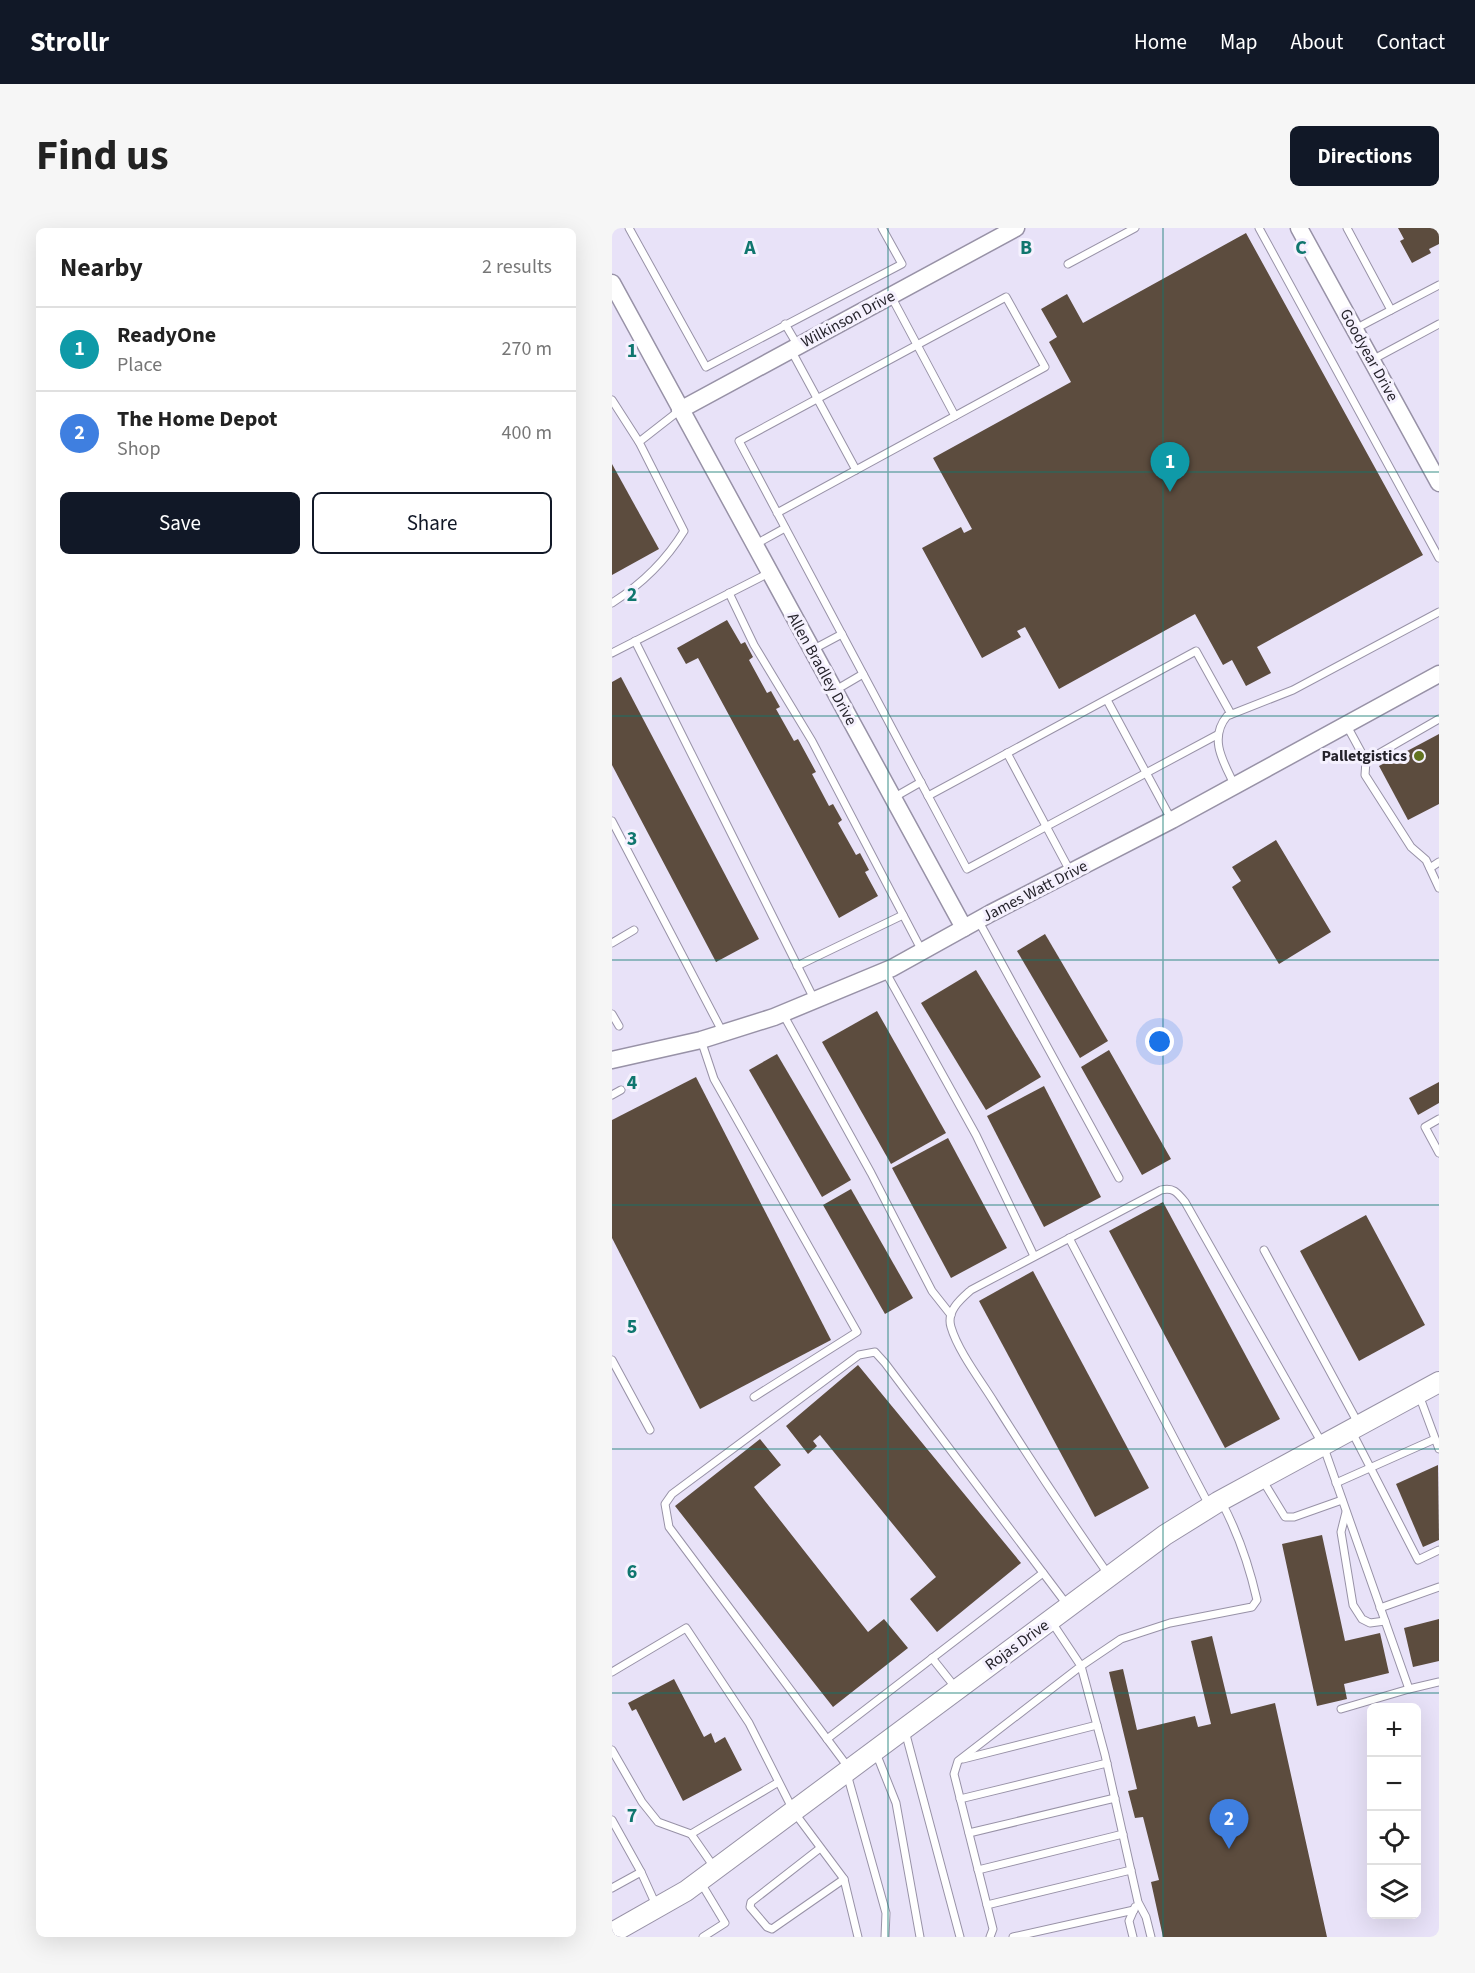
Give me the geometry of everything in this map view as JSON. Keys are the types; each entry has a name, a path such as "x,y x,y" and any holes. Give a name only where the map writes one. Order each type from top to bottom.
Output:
{"main road":[{"name":"Rojas Drive","path":"612,1933 708,1875 1165,1535 1262,1478 1432,1388"}],"street":[{"name":"Wilkinson Drive","path":"680,410 1016,228"},
{"name":"Goodyear Drive","path":"1299,228 1439,483"},
{"name":"Allen Bradley Drive","path":"612,284 892,798 971,924"},
{"name":"James Watt Drive","path":"612,1060 701,1040 783,1014 885,972 923,953 971,924 1172,820 1439,674"}],"lane":[{"path":"629,228 706,367 902,264 882,228"},
{"path":"1068,264 1135,228"},
{"path":"1259,228 1439,558"},
{"path":"1347,228 1391,310"},
{"path":"1354,329 1439,285"},
{"path":"891,296 955,416"},
{"path":"777,513 1045,367 1006,297 739,441 777,513 967,869 1217,735"},
{"path":"785,324 817,399 856,470"},
{"path":"1372,360 1439,324"},
{"path":"612,400 639,442 684,531 668,558 634,589 612,603"},
{"path":"639,442 680,410"},
{"path":"754,545 785,528"},
{"path":"612,653 769,573"},
{"path":"729,594 754,645 812,741 923,953"},
{"path":"1235,786 1222,759 1217,735 1220,724 1231,714 1286,693 1439,612"},
{"path":"812,651 842,634"},
{"path":"635,641 815,1002"},
{"path":"928,796 1196,651 1231,714"},
{"path":"834,691 863,674"},
{"path":"1107,699 1172,820"},
{"path":"1366,761 1439,719"},
{"path":"1346,725 1366,761 1365,775 1411,847 1426,860 1439,888"},
{"path":"1007,753 1072,873"},
{"path":"892,798 921,783"},
{"path":"612,821 723,1033"},
{"path":"1430,867 1439,862"},
{"path":"797,966 903,915"},
{"path":"971,924 1119,1178"},
{"path":"612,943 634,930"},
{"path":"885,972 976,1135 1034,1256"},
{"path":"612,1014 619,1026"},
{"path":"783,1014 871,1173 932,1291 951,1315"},
{"path":"701,1040 714,1079 857,1332 753,1396"},
{"path":"612,1095 621,1090"},
{"path":"1439,1119 1425,1127 1439,1153"},
{"path":"1110,1576 1060,1506 970,1365 950,1326 951,1315 956,1305 971,1290 1161,1190 1169,1188 1176,1191 1323,1445 1409,1689"},
{"path":"990,1937 993,1929 954,1774 958,1761 1081,1666 1121,1639 1170,1623 1252,1607 1257,1600 1249,1563 1238,1533 1215,1504 1069,1238"},
{"path":"1264,1250 1355,1428 1370,1467 1418,1560 1439,1550"},
{"path":"885,1937 886,1913 848,1771 827,1739 669,1527 665,1504 672,1494 859,1355 875,1352 1068,1607"},
{"path":"612,1360 650,1430"},
{"path":"1432,1388 1435,1438 1439,1449"},
{"path":"1336,1483 1435,1438"},
{"path":"1262,1478 1285,1516 1294,1517 1342,1500"},
{"path":"1346,1512 1341,1532 1353,1605 1362,1619 1370,1623 1385,1621"},
{"path":"827,1739 1043,1573"},
{"path":"1380,1608 1439,1587"},
{"path":"1051,1620 1081,1666 1107,1763 1131,1870 1136,1906 1129,1921 1133,1937"},
{"path":"612,1672 686,1628 749,1723 777,1783 794,1812 819,1849 844,1879 858,1937"},
{"path":"932,1658 957,1689"},
{"path":"1341,1709 1439,1682"},
{"path":"958,1761 1097,1725"},
{"path":"904,1728 960,1937"},
{"path":"612,1750 642,1802 658,1822 691,1834 725,1923 703,1937"},
{"path":"876,1750 896,1803 920,1937"},
{"path":"960,1799 1107,1763"},
{"path":"691,1834 777,1783"},
{"path":"969,1833 1115,1798"},
{"path":"612,1820 641,1872 657,1907"},
{"path":"978,1870 1123,1834"},
{"path":"819,1849 751,1902 750,1907 767,1928 772,1929 844,1879"},
{"path":"987,1905 1131,1870"},
{"path":"612,1888 641,1872"},
{"path":"1013,1937 1136,1906"},
{"path":"1136,1906 1146,1917 1151,1937"}],"building":[{"path":"1398,228 1439,228 1439,244 1429,249 1431,253 1412,263 1400,241 1404,239"},
{"path":"1246,233 1423,555 1257,647 1271,673 1246,686 1232,660 1223,665 1195,614 1059,689 1025,627 1017,631 1021,637 982,658 922,548 961,527 964,533 972,529 933,458 1071,382 1049,342 1057,337 1041,309 1067,294 1083,323"},
{"path":"612,464 659,549 612,575"},
{"path":"727,620 741,644 745,642 753,657 749,660 767,693 771,691 780,707 776,709 794,741 798,739 816,772 812,774 829,806 833,804 842,820 838,823 856,855 860,853 869,870 865,872 878,896 839,918 698,658 686,664 677,648"},
{"path":"621,677 759,939 716,962 612,765 612,682"},
{"path":"1439,734 1439,804 1408,820 1379,766"},
{"path":"1276,840 1331,932 1279,964 1232,887 1241,881 1232,867"},
{"path":"1045,934 1108,1041 1080,1058 1017,951"},
{"path":"976,970 1041,1077 986,1110 921,1003"},
{"path":"877,1011 946,1133 891,1164 822,1042"},
{"path":"1109,1050 1171,1159 1142,1175 1081,1067"},
{"path":"777,1054 851,1180 822,1197 749,1070"},
{"path":"696,1077 831,1340 700,1409 612,1238 612,1120"},
{"path":"1439,1082 1439,1103 1418,1115 1409,1098"},
{"path":"1044,1086 1101,1197 1044,1227 987,1116"},
{"path":"948,1138 1007,1248 951,1278 892,1168"},
{"path":"851,1189 913,1298 885,1314 823,1205"},
{"path":"1163,1202 1280,1419 1225,1448 1109,1231"},
{"path":"1366,1215 1425,1325 1359,1361 1300,1251"},
{"path":"1033,1271 1149,1488 1095,1517 979,1301"},
{"path":"858,1365 1021,1563 937,1632 910,1599 936,1577 820,1435 813,1441 817,1446 808,1454 786,1426"},
{"path":"760,1439 781,1465 754,1487 868,1632 884,1619 908,1648 833,1707 675,1506"},
{"path":"1438,1465 1439,1540 1423,1547 1396,1484"},
{"path":"1322,1535 1345,1641 1380,1633 1389,1673 1344,1684 1347,1699 1317,1706 1282,1544"},
{"path":"1439,1619 1439,1661 1413,1667 1404,1628"},
{"path":"1212,1636 1231,1714 1275,1703 1327,1937 1163,1937 1151,1882 1159,1880 1143,1817 1135,1818 1128,1791 1137,1789 1109,1672 1123,1669 1137,1730 1195,1716 1198,1727 1211,1724 1191,1641"},
{"path":"674,1679 704,1737 711,1733 715,1743 725,1737 742,1770 683,1801 636,1709 632,1711 628,1703"}],"place":[{"name":"ReadyOne","path":"1170,492"},
{"name":"Palletgistics","path":"1419,756"},
{"name":"The Home Depot","path":"1229,1849"}]}
